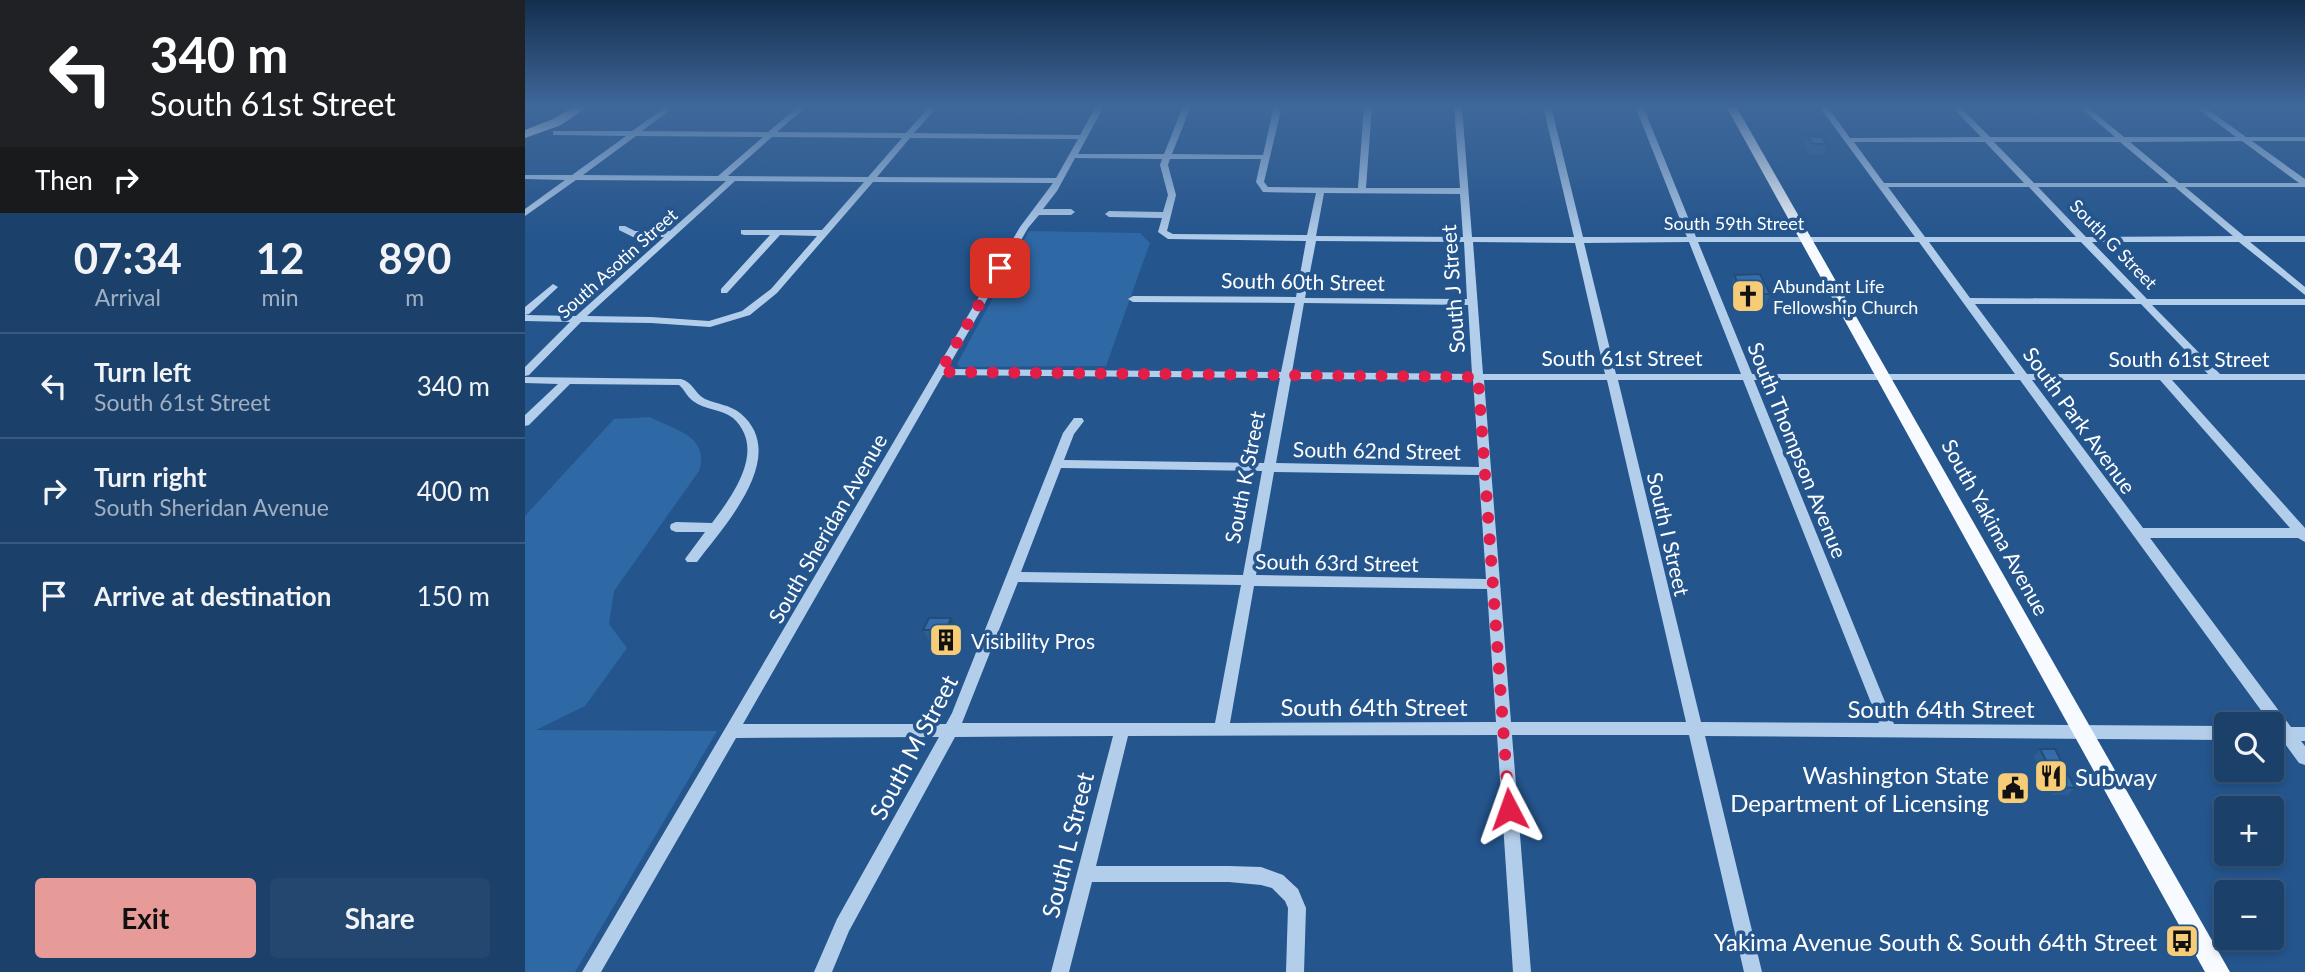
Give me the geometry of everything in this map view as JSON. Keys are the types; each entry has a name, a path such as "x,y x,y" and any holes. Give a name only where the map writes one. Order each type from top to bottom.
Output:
{"main road":[{"name":"South Yakima Avenue","path":"1757,151 2218,972"}],"street":[{"path":"525,213 610,151"},
{"path":"721,178 752,151"},
{"path":"525,318 660,320 696,324 731,319 753,309 770,295 893,151"},
{"name":"South Sheridan Avenue","path":"591,972 940,372 1035,212 1059,181 1075,151"},
{"path":"1109,214 1167,215 1172,195 1164,171 1168,151"},
{"path":"1267,151 1260,182 1262,188 1275,192 1464,191"},
{"path":"1362,192 1365,151"},
{"name":"South J Street","path":"1461,151 1522,972"},
{"name":"South I Street","path":"1558,151 1753,972"},
{"name":"South Thompson Avenue","path":"1657,151 1889,730"},
{"name":"South Park Avenue","path":"1857,151 2139,533 2264,712"},
{"name":"South G Street","path":"2000,151 2217,377"},
{"path":"2137,151 2305,292"},
{"path":"2260,151 2305,184"},
{"path":"1072,156 1266,157"},
{"path":"525,177 1059,181"},
{"name":"South Asotin Street","path":"525,373 578,319 734,178"},
{"path":"1882,186 2305,184"},
{"name":"South K Street","path":"1221,729 1320,192"},
{"path":"1035,212 1071,212"},
{"name":"South 59th Street","path":"1167,215 1162,229 1164,235 1178,237 2305,239"},
{"path":"622,228 635,234 672,234"},
{"path":"744,232 824,233"},
{"path":"724,291 777,233"},
{"path":"525,312 554,287"},
{"name":"South 60th Street","path":"1133,299 1472,302"},
{"path":"1968,301 2305,302"},
{"name":"South 61st Street","path":"940,372 1478,377 2303,379"},
{"path":"2162,377 2304,535"},
{"path":"525,380 662,380 687,385 696,398 732,412 752,433 755,456 749,476 692,559"},
{"path":"525,422 568,380"},
{"name":"South M Street","path":"824,972 843,925 970,691 1071,429 1079,421"},
{"name":"South 62nd Street","path":"1058,464 1484,471"},
{"path":"676,527 714,528"},
{"path":"2139,533 2304,535"},
{"name":"South 63rd Street","path":"1013,577 1493,584"},
{"name":"South 64th Street","path":"731,731 1502,728 2214,733"},
{"name":"South L Street","path":"1060,972 1122,730"},
{"path":"2284,734 2305,734"},
{"name":"South Park Avenue","path":"2284,739 2305,758"},
{"path":"1085,874 1248,875 1277,881 1288,890 1295,901 1295,972"}],"shaded area":[{"path":"1029,231 1140,233 1150,243 1106,366 960,367 957,364"},
{"path":"650,417 695,442 701,459 699,471 614,591 609,624 627,648 585,706 536,730 717,731 575,972 525,972 525,516 614,419"}],"building":[{"path":"1760,274 1770,294 1744,297 1734,275"},
{"path":"929,618 951,618 946,630 923,630"},
{"path":"2040,749 2055,749 2075,788 2060,787"}],"place":[{"name":"Abundant Life Fellowship Church","path":"1748,296"},
{"name":"Visibility Pros","path":"946,640"},
{"name":"Subway","path":"2051,776"},
{"name":"Washington State Department of Licensing","path":"2013,788"},
{"name":"Yakima Avenue South & South 64th Street","path":"2182,941"}],"route":[{"path":"1000,268 940,372 1478,377 1509,809"}]}
